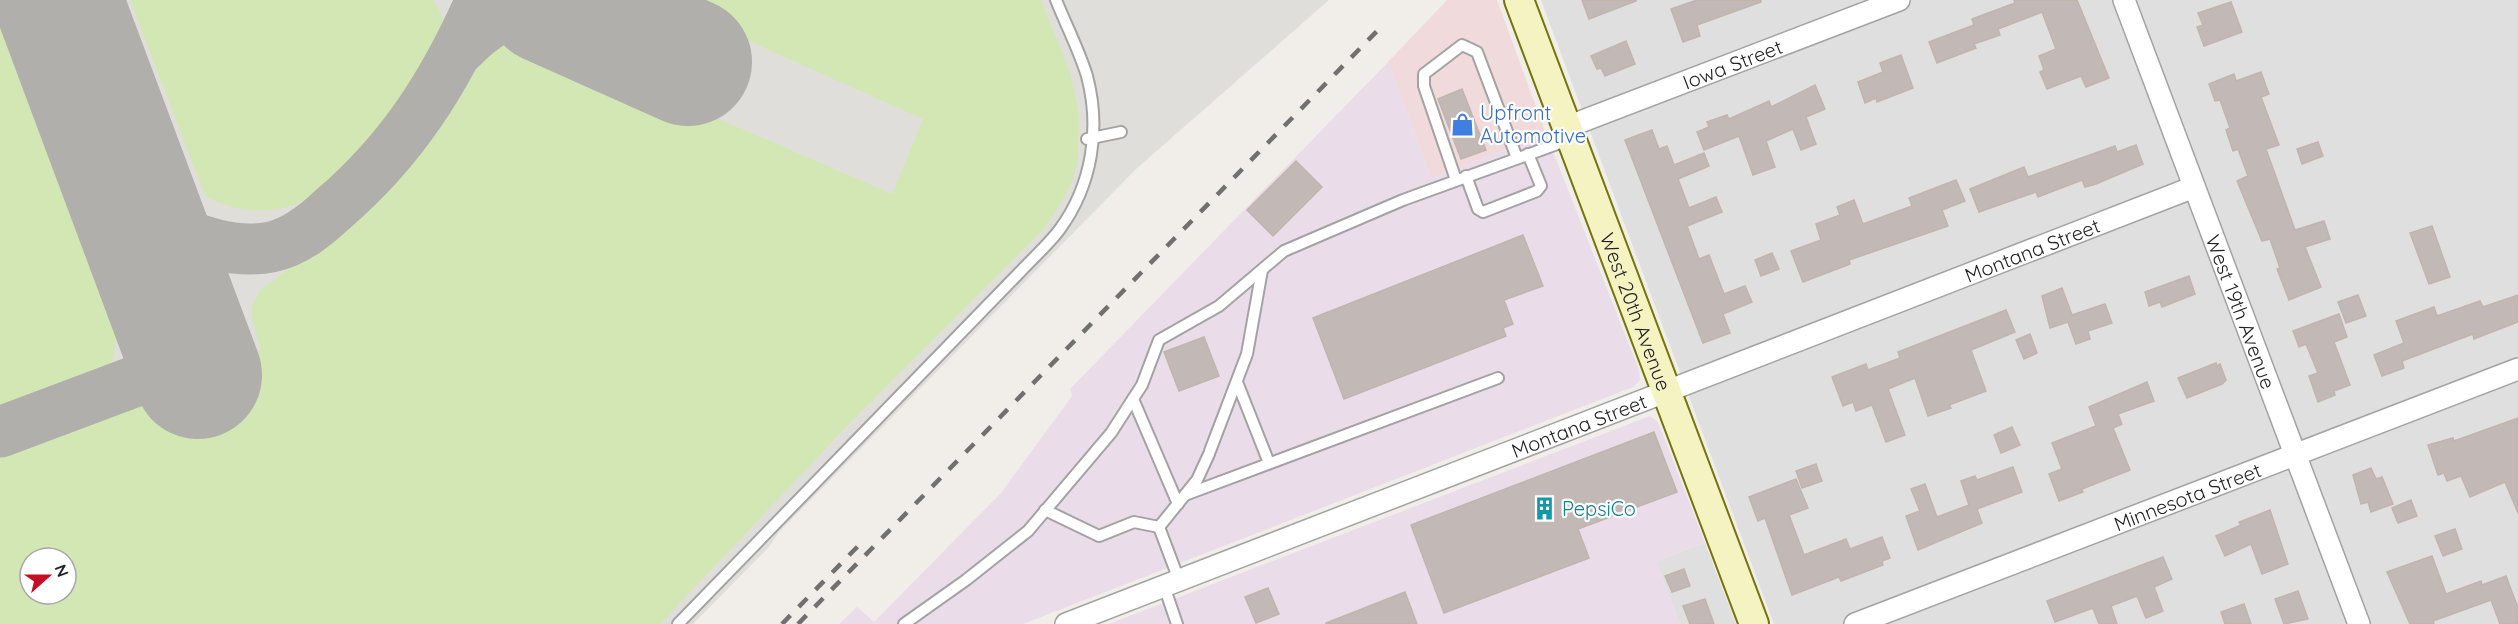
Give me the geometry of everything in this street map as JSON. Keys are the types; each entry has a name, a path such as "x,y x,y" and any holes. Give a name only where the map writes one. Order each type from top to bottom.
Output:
{"main road":[{"name":"West 20th Avenue","path":"1519,0 1754,624"}],"street":[{"name":"Iowa Street","path":"1569,133 1899,0"},
{"name":"West 19th Avenue","path":"2124,0 2359,624"},
{"name":"Montana Street","path":"1066,624 1668,393 2194,187"},
{"name":"Minnesota Street","path":"1855,624 2518,369"}],"lane":[{"path":"678,624 1060,229 1085,182 1090,139 1087,76 1056,0"},
{"path":"1462,45 1477,52 1523,156 1541,186 1537,191 1483,212 1478,209 1461,178 1424,86 1424,74 1462,45"},
{"path":"1090,139 1122,132"},
{"path":"904,624 966,580 1028,531 1111,433 1142,385 1159,340 1219,306 1284,251 1461,178 1523,156 1569,133"},
{"path":"1159,527 1197,480 1209,452 1246,354 1262,270"},
{"path":"1185,495 1498,378"},
{"path":"1237,382 1269,464"},
{"path":"1133,399 1178,504"},
{"path":"1045,510 1099,536 1134,522 1159,527"},
{"path":"1159,527 1177,624"}],"shaded area":[{"path":"0,0 1329,0 1136,169 779,532 769,547 693,624 0,624"},
{"path":"1447,0 1497,0 1546,134 1431,178 1388,62"},
{"path":"1541,0 2518,0 2518,624 1774,624"},
{"path":"1388,62 1431,178 1546,134 1639,370 1640,380 1633,387 1023,624 839,624 857,607 874,622 1001,493 1072,396 1070,389"},
{"path":"1650,416 1658,422 1705,543 1656,561 1680,624 1109,624"},
{"path":"1705,543 1736,624 1680,624 1656,561"}],"green space":[{"path":"130,0 433,0 442,15 443,25 437,46 405,99 358,154 313,195 294,205 260,211 226,205 205,196"},
{"path":"657,0 1041,0 1070,72 1079,113 1078,162 1070,187 1043,230 847,426 660,624 0,624 0,447 261,350 252,320 252,307 260,290 338,232 390,184 447,112 480,52 495,41 518,35 530,37 892,194 923,119"},
{"path":"0,21 117,339 112,361 99,376 0,415"}],"building":[{"path":"1582,0 1635,0 1636,1 1589,19"},
{"path":"1697,0 1761,0 1761,2 1697,25 1700,36 1683,42 1671,9"},
{"path":"2014,0 2077,0 2109,78 2086,87 2081,76 2047,89 2040,72 2044,70 2039,56 2056,49 2042,12 1998,29 2000,35 1974,44 1976,48 1937,63 1929,42 1974,25 1972,19 2015,3"},
{"path":"2231,2 2242,32 2204,46 2197,27 2203,25 2198,13"},
{"path":"1626,41 1635,64 1605,76 1601,68 1597,69 1591,56"},
{"path":"1901,55 1913,88 1877,102 1876,98 1865,103 1858,82 1883,72 1880,63"},
{"path":"2261,72 2269,94 2261,97 2279,145 2266,149 2295,230 2324,221 2330,239 2305,247 2321,287 2289,300 2277,269 2280,268 2270,239 2262,241 2237,181 2248,176 2238,149 2233,151 2226,130 2230,128 2220,100 2215,101 2209,84 2234,74 2236,81"},
{"path":"1815,85 1825,109 1806,117 1816,144 1801,150 1793,129 1766,141 1775,167 1753,175 1739,136 1704,150 1697,132 1709,127 1707,122 1727,115 1729,119 1769,101 1771,107"},
{"name":"Upfront Automotive","path":"1462,89 1486,150 1461,159 1438,99"},
{"path":"1652,130 1659,149 1667,146 1674,165 1704,153 1709,166 1678,179 1689,208 1716,197 1722,212 1687,226 1699,259 1709,255 1724,294 1745,286 1752,302 1723,314 1730,333 1703,343 1625,140"},
{"path":"2318,142 2323,156 2302,164 2297,149"},
{"path":"2136,145 2143,164 2085,187 2082,180 2038,197 2036,192 1979,212 1970,189 2024,167 2028,177 2115,146 2117,152"},
{"path":"1296,161 1322,187 1273,236 1247,210"},
{"path":"1956,180 1965,201 1942,210 1948,226 1849,260 1850,264 1803,282 1791,251 1821,240 1816,224 1840,215 1837,207 1854,200 1863,224 1912,206 1909,198"},
{"path":"2432,226 2450,277 2429,284 2410,233"},
{"path":"1523,235 1543,286 1504,300 1513,324 1503,328 1506,336 1344,399 1313,318"},
{"path":"1772,253 1779,269 1761,276 1755,260"},
{"path":"2189,276 2195,294 2162,307 2160,302 2149,306 2145,292"},
{"path":"2062,288 2072,315 2105,304 2112,323 2088,331 2090,339 2076,344 2068,322 2050,328 2042,296"},
{"path":"2358,295 2366,316 2346,323 2338,302"},
{"path":"2518,295 2518,322 2474,339 2473,334 2402,361 2404,368 2382,376 2374,355 2404,343 2396,321 2434,307 2437,316 2480,301 2483,307"},
{"path":"2006,310 2015,332 1971,350 1986,391 1928,416 1915,378 1888,389 1905,435 1886,442 1872,405 1856,411 1853,402 1843,406 1832,377 1866,364 1868,370 1900,358 1898,352"},
{"path":"2339,314 2347,337 2334,342 2350,385 2334,391 2335,395 2318,402 2309,376 2318,373 2306,344 2299,347 2293,331"},
{"path":"2030,334 2037,353 2024,359 2016,340"},
{"path":"1204,337 1219,376 1179,391 1164,352"},
{"path":"2216,363 2217,366 2220,364 2226,380 2222,384 2187,398 2178,378"},
{"path":"2147,382 2154,401 2118,414 2122,424 2113,428 2130,470 2059,501 2049,474 2062,469 2052,443 2096,426 2089,407"},
{"path":"2518,418 2518,513 2505,482 2470,497 2461,476 2447,481 2444,473 2438,475 2428,445 2453,438 2454,441"},
{"path":"2012,427 2020,445 2001,453 1994,435"},
{"name":"PepsiCo","path":"1654,432 1677,492 1578,529 1589,558 1444,613 1411,525"},
{"path":"1816,464 1822,481 1802,488 1796,471"},
{"path":"2013,467 2022,492 1977,509 1982,523 1918,550 1906,516 1920,511 1911,489 1925,484 1937,517 1969,505 1961,481 1975,476 1977,480"},
{"path":"2371,468 2376,479 2382,477 2393,504 2371,512 2368,502 2361,504 2353,475"},
{"path":"1796,479 1808,508 1789,515 1804,555 1846,539 1850,549 1882,537 1890,558 1882,561 1883,565 1841,581 1839,577 1792,595 1765,518 1758,521 1749,497"},
{"path":"2411,500 2417,516 2398,523 2392,508"},
{"path":"2270,510 2288,564 2262,574 2251,544 2225,556 2216,536 2241,525 2239,522"},
{"path":"2455,529 2462,549 2443,556 2435,536"},
{"path":"2432,556 2446,594 2481,581 2482,585 2506,576 2518,608 2518,624 2500,624 2491,600 2433,621 2434,624 2410,624 2387,572"},
{"path":"2163,557 2172,579 2154,587 2163,611 2146,618 2137,596 2111,606 2117,624 2099,624 2093,608 2055,622 2047,601"},
{"path":"1684,569 1690,586 1672,592 1665,576"},
{"path":"1268,588 1279,614 1256,623 1245,597"},
{"path":"2298,591 2308,619 2284,624 2275,599"},
{"path":"1405,592 1417,624 1326,624 1326,623"},
{"path":"1705,599 1714,624 1690,624 1683,606"},
{"path":"2244,604 2251,624 2225,624 2221,612"}],"taxiway":[{"path":"141,217 188,236 220,246 237,248 254,249 280,245 305,232 358,186 401,139 437,87 481,0"},
{"path":"459,50 484,28 508,14 536,8 569,9"},
{"path":"0,432 192,360"}],"runway":[{"path":"58,0 198,375"},
{"path":"549,0 688,62"}],"railway":[{"path":"798,624 1380,28"},
{"path":"782,624 863,541"}],"place":[{"name":"Upfront Automotive","path":"1462,124"},
{"name":"PepsiCo","path":"1544,508"}]}
